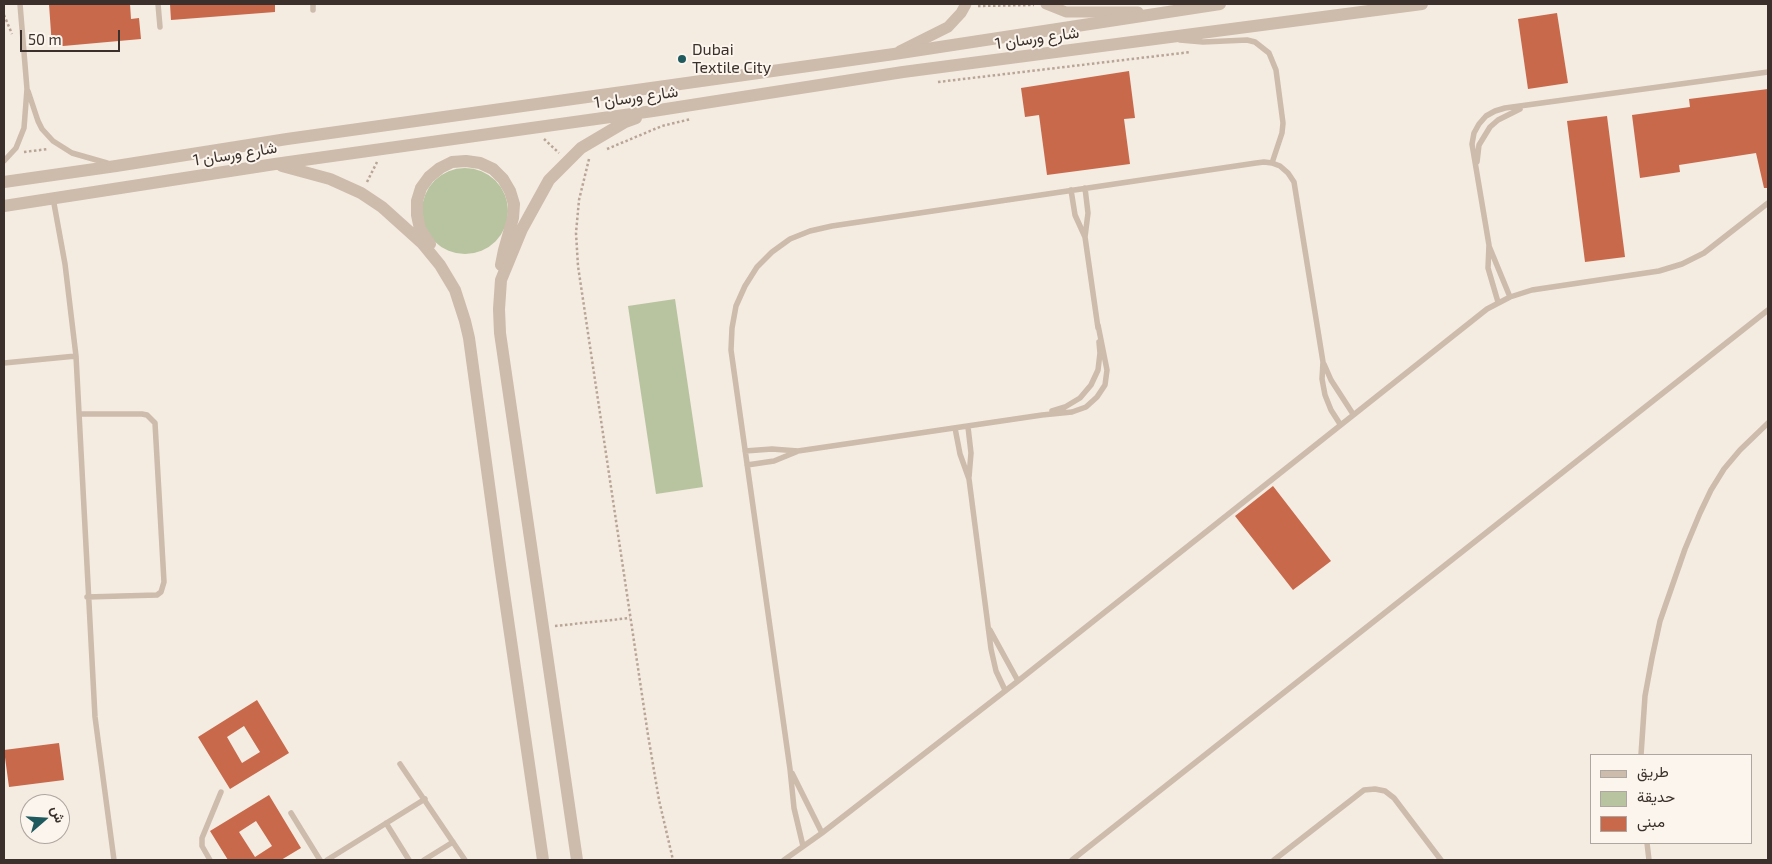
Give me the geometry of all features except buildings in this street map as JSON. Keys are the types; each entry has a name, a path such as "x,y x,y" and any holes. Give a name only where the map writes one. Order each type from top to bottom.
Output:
{"street":[{"path":"1040,4 1066,12 1162,12"},
{"name":"شارع ورسان 1","path":"4,182 287,139 894,54 1220,4"},
{"name":"شارع ورسان 1","path":"4,206 275,164 653,111 903,72 1422,4"},
{"path":"894,54 948,27 961,12 972,5"},
{"path":"501,280 522,229 549,180 567,160 598,136 625,122 653,111"},
{"path":"543,860 468,338 463,314 451,276 420,229 417,216 417,202 421,188 429,176 452,162 480,163 492,169 503,179 510,191 514,204 513,218 504,250 499,308 500,332 577,860"},
{"path":"275,164 330,179 361,193 382,207 422,243 440,265 455,290"}],"lane":[{"path":"4,161 16,148 22,135 27,89 20,4"},
{"path":"158,4 160,27"},
{"path":"1168,37 1203,42 1247,40 1255,42 1269,54 1276,70 1283,123 1282,133 1272,163"},
{"path":"1498,302 1488,268 1488,244 1472,144 1478,124 1486,116 1495,111 1526,106 1768,72"},
{"path":"27,89 38,121 42,129 53,141 72,153 116,166"},
{"path":"1476,166 1479,145 1490,127 1498,120 1526,106"},
{"path":"803,846 794,808 731,350 736,306 745,286 757,268 772,252 790,239 810,231 832,226 1264,162 1272,163 1280,166 1288,173 1295,187 1323,362 1322,378 1325,395 1331,410 1340,424"},
{"path":"747,465 774,460 798,451 1072,412 1086,407 1097,397 1105,385 1108,370 1098,325 1085,236 1088,213 1085,188"},
{"path":"1071,190 1075,215 1085,236"},
{"path":"53,198 65,264 76,356 95,717 114,860"},
{"path":"784,860 822,833 1018,680 1340,424 1476,317 1498,302 1532,290 1658,271 1682,264 1704,253 1768,203"},
{"path":"1488,244 1510,297"},
{"path":"1072,860 1768,310"},
{"path":"1042,415 1065,407 1080,398 1091,385 1098,370 1098,325"},
{"path":"4,363 76,356"},
{"path":"1323,362 1331,380 1353,414"},
{"path":"79,414 142,414 148,415 155,423 164,582 164,587 157,595 88,597"},
{"path":"1641,754 1645,696 1652,658 1660,621 1685,549 1707,498 1724,469 1740,450 1768,423"},
{"path":"968,427 971,453 969,479 993,660 1005,690"},
{"path":"955,428 960,454 969,479"},
{"path":"745,450 772,449 798,451"},
{"path":"989,628 1018,680"},
{"path":"400,764 464,860"},
{"path":"790,768 822,833"},
{"path":"1274,860 1364,790 1375,788 1384,791 1394,798 1439,859"},
{"path":"210,860 202,846 202,838 221,792"},
{"path":"327,860 425,800"},
{"path":"291,813 320,860"},
{"path":"386,824 409,860"},
{"path":"424,860 453,842"},
{"path":"537,860 540,842"},
{"path":"1647,844 1649,860"}],"path":[{"path":"972,5 1040,4"},
{"path":"937,82 1198,51"},
{"path":"604,151 642,133 691,119"},
{"path":"598,136 589,159 579,200 576,233 578,266 648,735 659,800 673,860"},
{"path":"21,152 48,149"},
{"path":"567,160 575,168 596,155"},
{"path":"543,627 630,618"}],"green space":[{"path":"465,168 489,175 501,187 508,211 501,235 489,247 465,254 441,247 429,235 422,211 429,187 441,175"},
{"path":"675,299 703,487 656,494 628,306"}],"place":[{"name":"Dubai Textile City","path":"682,59"}]}
